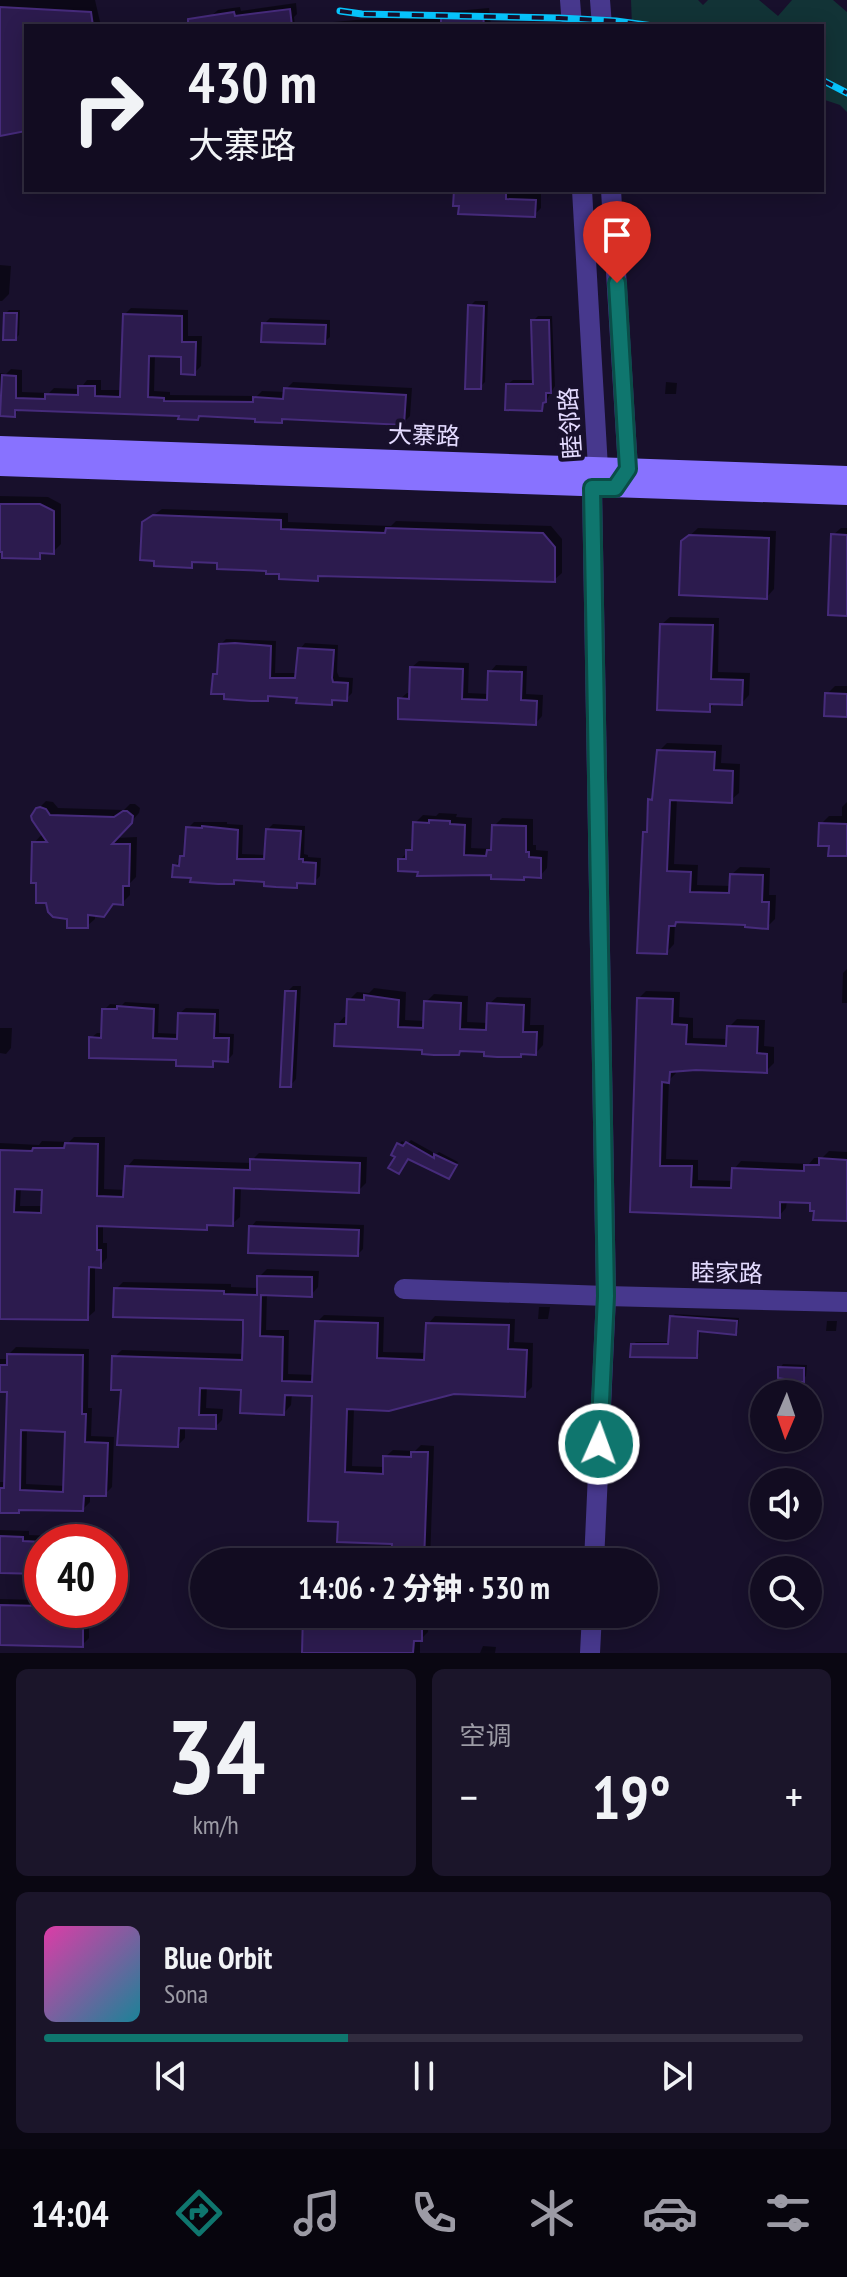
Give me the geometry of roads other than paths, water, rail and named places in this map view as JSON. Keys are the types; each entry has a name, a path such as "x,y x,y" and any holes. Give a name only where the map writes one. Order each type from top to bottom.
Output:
{"main road":[{"name":"大寨路","path":"0,446 595,478"},
{"name":"大寨路","path":"0,466 595,478 628,469 847,476"},
{"path":"615,488 847,495"}],"street":[{"path":"570,0 572,24"},
{"path":"600,0 602,24"},
{"name":"睦邻路","path":"582,192 595,478 615,488"},
{"path":"611,192 628,469 615,488"},
{"path":"595,478 606,1296 595,1548"},
{"name":"睦家路","path":"404,1289 847,1302"},
{"path":"590,1653 591,1628"}],"railway":[{"path":"340,11 559,18 638,24"},
{"path":"824,81 847,93"}]}
